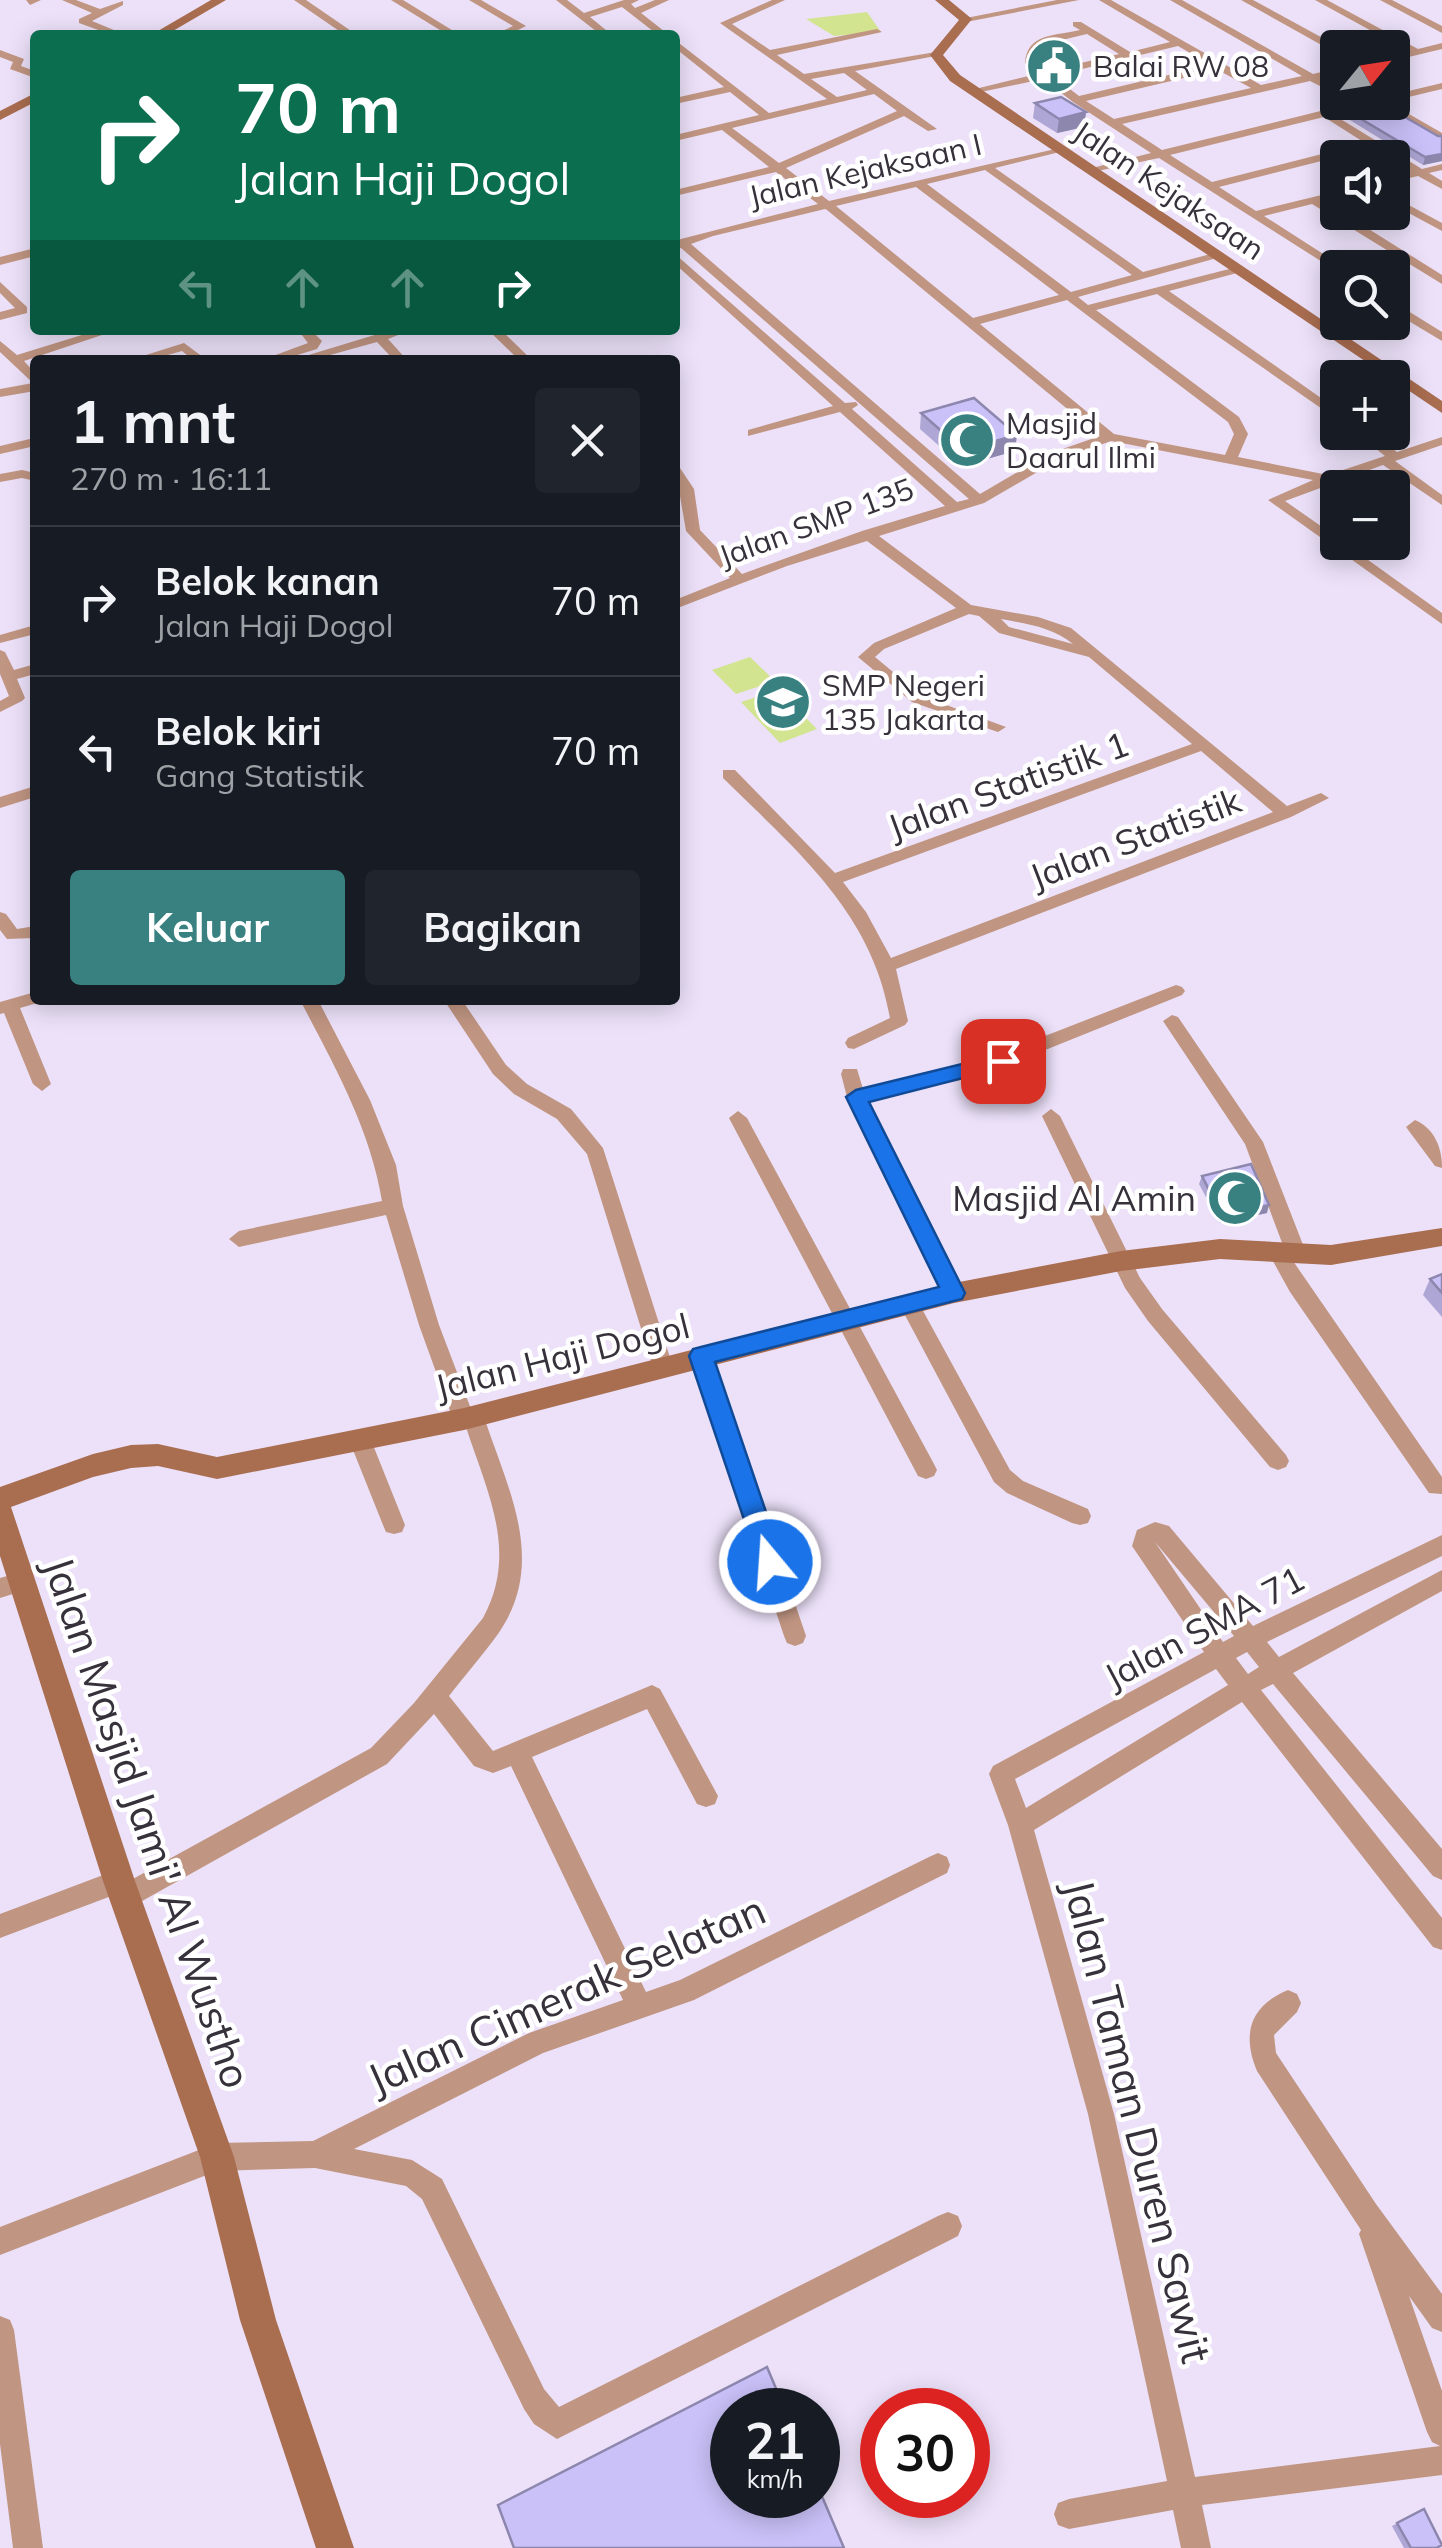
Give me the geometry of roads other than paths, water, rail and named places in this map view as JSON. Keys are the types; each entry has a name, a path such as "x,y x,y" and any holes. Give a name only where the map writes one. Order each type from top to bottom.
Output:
{"street":[{"path":"67,0 98,12"},
{"path":"166,30 220,0"},
{"path":"285,0 304,6 343,30"},
{"path":"304,6 328,0"},
{"path":"396,0 447,30"},
{"path":"474,0 521,26 511,30"},
{"path":"561,0 600,30"},
{"path":"584,16 664,0"},
{"path":"780,0 726,23 835,100"},
{"path":"942,0 966,19"},
{"path":"802,76 936,55 966,19 1074,0"},
{"path":"1104,0 1260,89"},
{"path":"1175,0 1320,82"},
{"path":"1250,2 1270,0"},
{"path":"1320,0 1376,30"},
{"path":"1384,0 1442,30"},
{"path":"1250,2 1320,40"},
{"path":"107,30 83,21 120,3"},
{"path":"631,5 658,30"},
{"path":"304,6 331,30"},
{"path":"1071,21 1128,55"},
{"path":"1426,34 1442,30"},
{"path":"1034,46 1088,31"},
{"path":"769,53 878,32"},
{"path":"974,92 1178,43"},
{"path":"1034,46 1048,50"},
{"path":"1034,46 1030,63 1042,75 1320,257"},
{"path":"1410,54 1442,46"},
{"path":"1410,48 1417,52"},
{"path":"680,49 694,64 733,88 767,116"},
{"path":"0,52 21,62 14,67 30,73"},
{"name":"Jalan Kejaksaan","path":"936,55 947,72 974,92 1439,403"},
{"path":"1061,58 1074,67"},
{"path":"1077,100 1220,66"},
{"path":"848,71 932,130"},
{"path":"1112,123 1320,75"},
{"path":"1410,94 1442,86"},
{"path":"680,100 733,88"},
{"path":"680,137 875,91"},
{"path":"0,116 30,100"},
{"path":"680,192 777,168 906,112"},
{"path":"1092,171 1320,115"},
{"path":"1336,120 1368,140"},
{"path":"1407,120 1438,133"},
{"path":"723,126 972,322 1110,437 1320,477"},
{"name":"Jalan Kejaksaan I","path":"680,243 1060,149"},
{"path":"1210,186 1320,158"},
{"path":"1410,166 1442,186"},
{"path":"988,167 1142,277"},
{"path":"1410,175 1442,167"},
{"path":"918,183 1234,420 1242,434 1231,458"},
{"path":"1254,215 1320,198"},
{"path":"1314,200 1442,280"},
{"path":"1410,209 1442,228"},
{"path":"680,246 978,500"},
{"path":"0,261 30,253"},
{"path":"972,322 1218,256"},
{"path":"680,262 953,506"},
{"path":"1086,309 1237,269"},
{"path":"0,286 23,310 0,316"},
{"path":"1160,290 1320,403"},
{"path":"20,307 30,304"},
{"path":"1410,315 1441,334"},
{"path":"14,360 94,335"},
{"path":"284,355 314,346 316,341 309,335"},
{"path":"317,355 389,335"},
{"path":"499,335 521,355"},
{"path":"173,336 194,355"},
{"path":"380,338 396,355"},
{"path":"0,345 30,378"},
{"path":"154,355 184,347"},
{"path":"0,393 30,384"},
{"path":"753,432 862,402"},
{"name":"Jalan SMP 135","path":"680,603 867,534 978,500 1053,458 1110,437"},
{"path":"1356,470 1442,441"},
{"path":"0,450 30,443"},
{"path":"1380,450 1442,501"},
{"path":"0,478 30,476"},
{"path":"680,478 687,489 693,531 740,580"},
{"path":"1320,482 1275,500 1320,532"},
{"name":"Jalan Statistik","path":"867,534 967,609 985,613 1004,630 1095,654 1285,813 887,966"},
{"path":"1358,560 1442,620"},
{"path":"967,609 880,646 866,656 916,699 998,727"},
{"path":"5,705 17,696 1,644 30,632"},
{"path":"9,676 30,670"},
{"name":"Jalan Statistik 1","path":"832,880 1203,746"},
{"path":"729,774 832,880 869,932 887,966 899,1022 854,1043"},
{"path":"0,802 30,793"},
{"path":"1285,813 1322,798"},
{"path":"0,918 14,936 30,933"},
{"path":"856,1097 977,1070 1176,991"},
{"path":"30,1000 5,1007 42,1084"},
{"path":"0,1926 123,1889 379,1756 435,1696 491,1625 511,1573 511,1533 469,1418 429,1325 393,1206 386,1164 361,1100 312,1005"},
{"path":"456,1005 509,1080 567,1113 596,1153 663,1367"},
{"path":"1172,1021 1254,1142 1288,1255 1306,1300 1438,1487"},
{"path":"850,1074 856,1097 954,1293"},
{"path":"1051,1116 1122,1261 1154,1315 1278,1461"},
{"path":"738,1118 926,1470"},
{"path":"1415,1127 1442,1161"},
{"path":"239,1239 393,1206"},
{"name":"Jalan Haji Dogol","path":"0,1499 125,1458 164,1456 195,1468 218,1468 469,1418 954,1293 1122,1261 1220,1249 1288,1255 1366,1251 1442,1237"},
{"path":"909,1304 1002,1476 1016,1487 1080,1516"},
{"path":"701,1356 795,1636"},
{"path":"360,1440 394,1525"},
{"name":"Jalan Masjid Jami' Al Wustho","path":"0,1513 11,1585 218,2157 258,2320 334,2548"},
{"path":"1442,1868 1161,1534 1145,1537 1143,1546 1220,1656 1442,1938"},
{"name":"Jalan SMA 71","path":"1000,1774 1250,1639 1442,1545"},
{"name":"Jalan SMA 71","path":"1020,1826 1245,1687 1442,1580"},
{"path":"435,1696 482,1758 493,1762 652,1696 706,1796"},
{"path":"517,1752 639,2006"},
{"name":"Jalan Taman Duren Sawit","path":"1000,1774 1020,1826 1101,2114 1196,2548"},
{"name":"Jalan Cimerak Selatan","path":"0,2242 218,2157 314,2154 538,2042 685,1991 938,1865"},
{"path":"1288,2003 1266,2020 1260,2030 1260,2050 1276,2081 1366,2214 1442,2318"},
{"path":"314,2154 412,2174 432,2189 534,2398 557,2424 948,2226"},
{"path":"1366,2214 1442,2432"},
{"path":"0,2330 28,2548"},
{"path":"1068,2514 1183,2492 1442,2460"}],"place":[{"name":"Balai RW 08","path":"1054,66"},
{"name":"Masjid Daarul Ilmi","path":"967,440"},
{"name":"SMP Negeri 135 Jakarta","path":"783,702"},
{"name":"Masjid Al Amin","path":"1235,1198"}]}
